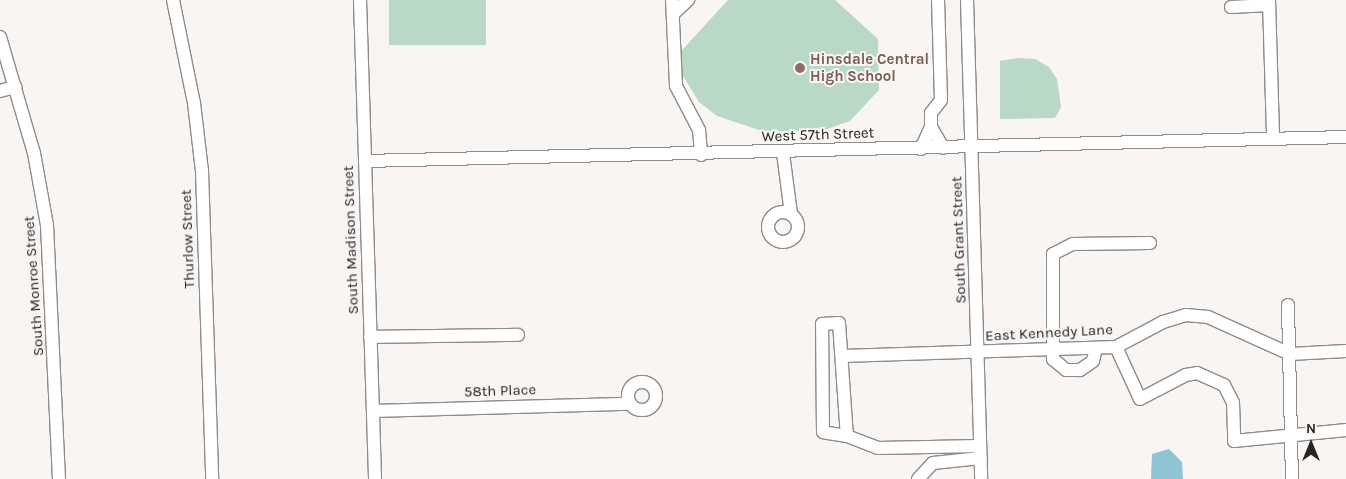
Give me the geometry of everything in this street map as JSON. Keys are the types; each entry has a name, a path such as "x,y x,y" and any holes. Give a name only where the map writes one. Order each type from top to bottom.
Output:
{"street":[{"name":"Thurlow Street","path":"173,0 194,103 201,163 212,479"},
{"name":"South Madison Street","path":"360,0 375,479"},
{"path":"672,0 676,86 699,130 701,155"},
{"path":"673,14 688,0"},
{"path":"921,149 931,127 931,113 941,100 938,0"},
{"name":"South Grant Street","path":"967,0 981,479"},
{"path":"1231,7 1269,2 1273,137"},
{"name":"South Monroe Street","path":"0,37 37,170 50,252 59,479"},
{"path":"0,91 15,87"},
{"path":"931,127 943,148"},
{"name":"West 57th Street","path":"365,161 701,155 1273,137 1346,137"},
{"path":"783,152 791,214"},
{"path":"1096,348 1092,362 1073,371 1058,365 1052,350 1053,254 1073,244 1150,243"},
{"path":"1288,305 1292,479"},
{"name":"East Kennedy Lane","path":"842,356 1116,347 1163,322 1186,316 1208,318 1290,354 1346,351"},
{"path":"846,436 839,323 822,324 823,432 846,436 878,448 980,452"},
{"path":"370,338 518,335"},
{"path":"1116,347 1140,399 1197,373 1224,385 1231,394 1234,441 1346,430"},
{"name":"58th Place","path":"373,411 629,404"},
{"path":"918,479 934,463 980,452"}],"green space":[{"path":"389,0 486,0 486,45 389,45"},
{"path":"728,0 835,0 878,39 879,90 850,121 819,132 762,131 717,116 699,102 673,60"},
{"path":"1018,58 1035,59 1049,67 1057,79 1061,107 1055,118 1000,119 1000,61"}],"water":[{"path":"1169,449 1182,462 1183,479 1151,479 1152,454"}],"place":[{"name":"Hinsdale Central High School","path":"800,68"}]}
